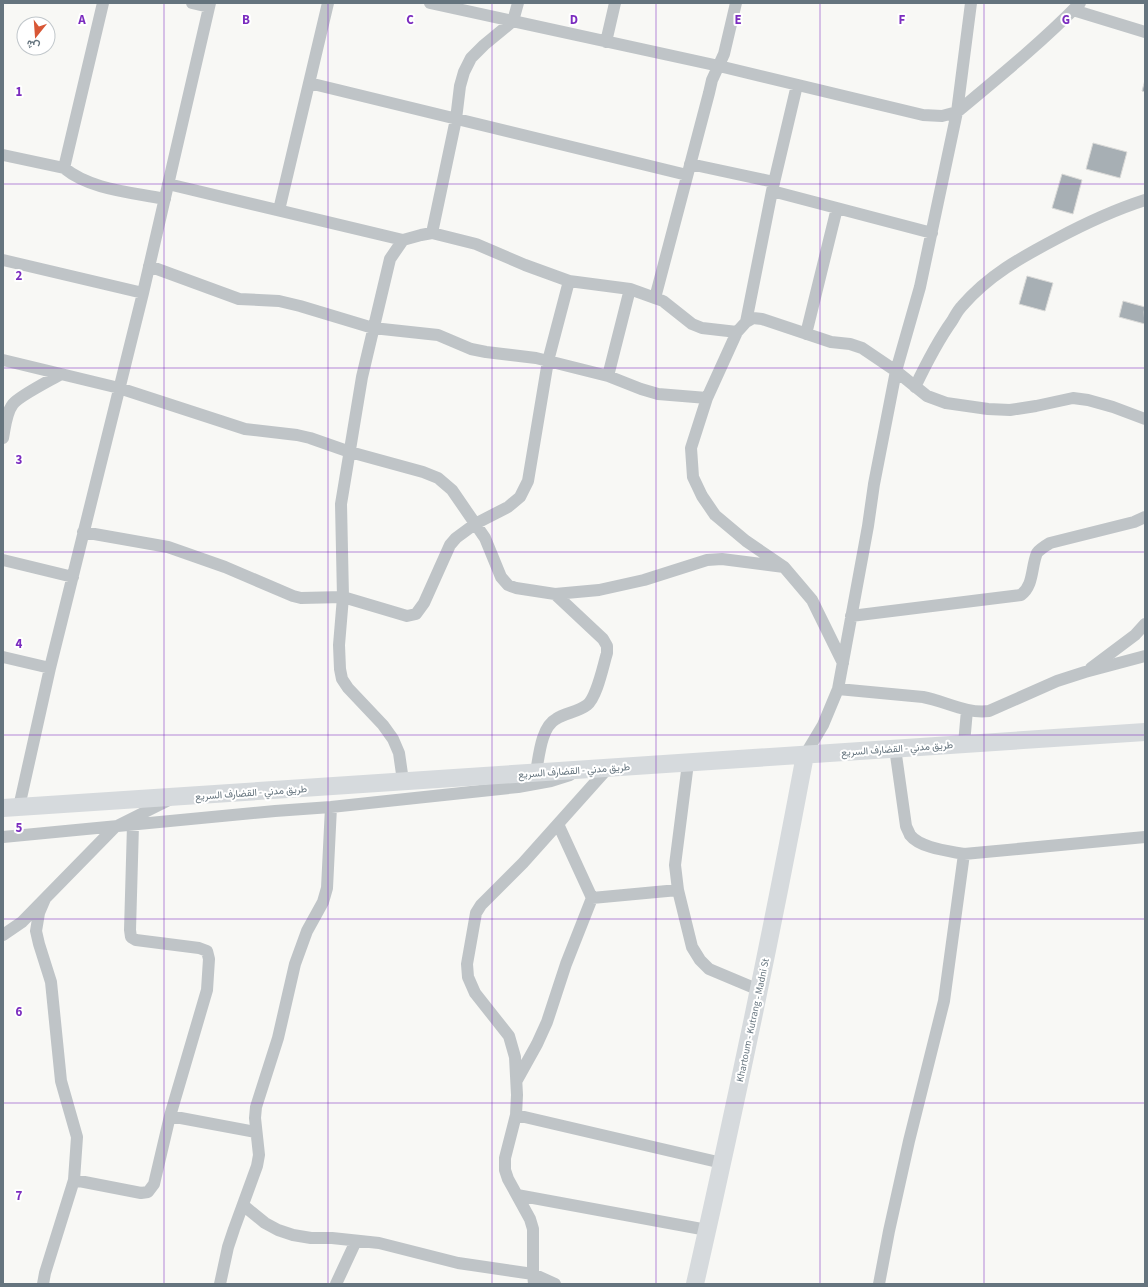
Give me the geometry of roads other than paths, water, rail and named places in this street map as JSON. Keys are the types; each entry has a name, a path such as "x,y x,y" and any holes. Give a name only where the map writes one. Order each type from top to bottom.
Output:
{"highway":[{"name":"طريق مدني - القضارف السريع","path":"11,808 1145,732"},
{"name":"Khartoum - Kutrang - Madni St","path":"695,1284 759,990 805,754"}],"street":[{"path":"64,168 104,3"},
{"path":"11,808 50,668 73,577 143,293 209,5 192,3"},
{"path":"279,210 328,3"},
{"path":"430,3 719,66 924,115 942,116 957,112 1031,50 1076,7 1145,32"},
{"path":"432,233 456,119 460,86 464,72 471,58 513,21 518,3"},
{"path":"606,42 615,3"},
{"path":"655,298 712,80 724,54 736,3"},
{"path":"805,754 823,725 838,689 868,526 874,484 896,372 920,287 957,112 969,4"},
{"path":"309,83 456,119 689,170 773,186 837,208 932,233"},
{"path":"746,322 773,186 797,85"},
{"path":"3,155 64,168 73,175 101,187 165,199"},
{"path":"168,184 404,240 432,233 476,244 525,265 568,281 630,289 655,298 663,301 692,324 702,328 737,332"},
{"path":"915,387 928,359 945,330 962,306 988,280 1019,258 1079,226 1126,206 1145,200"},
{"path":"806,334 837,208"},
{"path":"402,782 399,753 393,739 383,725 348,688 342,679 339,645 343,597 341,504 362,377 373,328 390,259 404,240"},
{"path":"3,260 143,293"},
{"path":"149,266 239,299 279,301 373,328 438,335 472,349 548,361 608,376 640,390 658,394 707,398"},
{"path":"83,532 168,547 225,567 301,598 343,597 407,616 416,614 424,603 450,545 456,538 475,524 508,507 520,497 528,481 548,361 568,281"},
{"path":"608,376 630,289"},
{"path":"843,663 812,600 784,567 746,541 715,515 702,496 693,477 691,448 707,398 737,332 746,322 753,318 762,319 831,342 850,344 862,348 928,396 946,403 988,409 1010,410 1073,398 1088,400 1113,407 1145,419"},
{"path":"3,360 119,388 245,429 297,434 350,452 423,472 438,478 452,490 485,538 501,577 508,585 516,588 555,594 599,590 644,580 707,560 722,559 784,567"},
{"path":"3,438 9,413 13,404 19,398 61,374"},
{"path":"851,616 1021,595 1026,591 1030,583 1038,553 1043,547 1050,543 1121,526 1145,517"},
{"path":"3,560 73,577"},
{"path":"536,772 542,739 546,729 555,719 587,704 594,696 607,653 603,639 555,594"},
{"path":"1085,672 1135,635 1145,624"},
{"path":"838,689 929,698 967,710 979,712 989,711 1058,681 1145,656"},
{"path":"3,657 50,668"},
{"path":"964,744 967,710"},
{"path":"895,748 906,826 911,836 926,845 941,850 964,854 1145,837"},
{"path":"688,763 675,865 678,890 692,947 700,960 709,969 759,990"},
{"path":"534,1279 533,1229 530,1219 508,1179 505,1170 505,1158 516,1115 518,1080 515,1057 509,1036 475,993 468,977 467,964 476,913 481,905 523,863 608,768"},
{"path":"3,837 331,807 518,788 551,782 587,769"},
{"path":"3,936 22,922 115,827 176,797"},
{"path":"220,1284 228,1247 257,1166 259,1155 255,1118 256,1107 278,1038 295,964 307,931 323,902 327,888 331,807"},
{"path":"518,1080 547,1022 566,964 592,898 558,824"},
{"path":"74,1180 141,1193 148,1192 154,1184 170,1116 206,990 209,959 207,951 199,948 136,940 131,937 133,825"},
{"path":"879,1284 909,1140 944,1001 964,854"},
{"path":"592,898 678,890"},
{"path":"43,1284 45,1273 74,1180 77,1137 61,1081 51,982 36,931 39,913 45,899"},
{"path":"516,1115 722,1162"},
{"path":"170,1116 256,1132"},
{"path":"517,1195 707,1230"},
{"path":"243,1204 265,1223 293,1236 332,1238 379,1244 556,1284"},
{"path":"336,1284 356,1241"}]}
